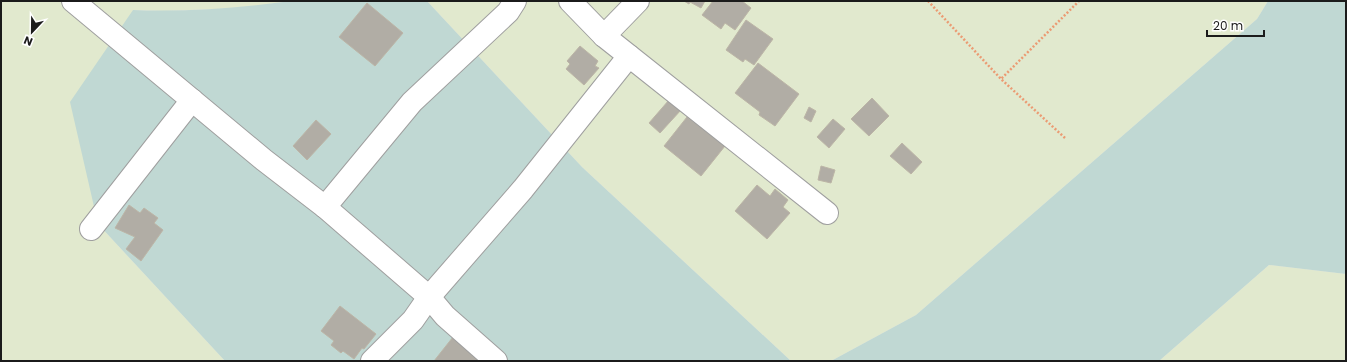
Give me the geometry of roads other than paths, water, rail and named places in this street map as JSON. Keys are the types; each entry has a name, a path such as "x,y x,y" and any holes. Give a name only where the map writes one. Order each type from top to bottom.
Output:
{"street":[{"path":"73,1 264,160 324,207 429,297 445,316 496,361"},
{"path":"324,207 412,102 508,12 515,1"},
{"path":"570,1 604,36 827,213"},
{"path":"604,36 638,1"},
{"path":"372,361 413,320 429,297 523,188 629,56"},
{"path":"91,229 192,100"}]}
